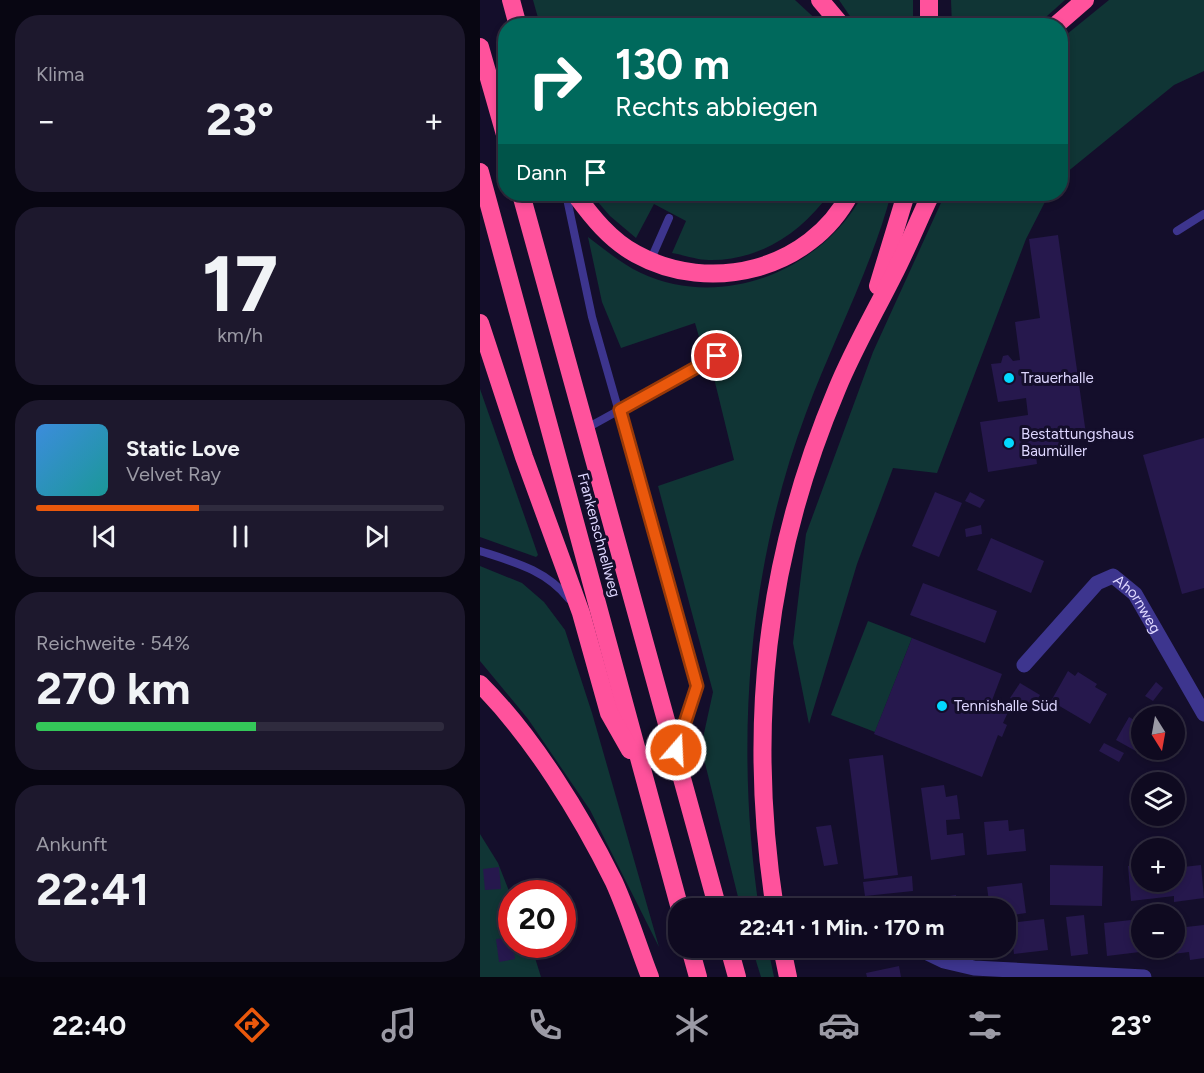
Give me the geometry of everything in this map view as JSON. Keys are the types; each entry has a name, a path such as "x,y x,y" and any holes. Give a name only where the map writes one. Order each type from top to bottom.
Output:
{"highway":[{"path":"511,0 516,18"},
{"path":"820,0 835,18"},
{"path":"929,0 929,18"},
{"path":"1064,18 1085,0"},
{"path":"480,47 498,110"},
{"name":"Frankenschnellweg","path":"480,172 677,898"},
{"name":"Frankenschnellweg","path":"523,201 588,428 715,898"},
{"path":"581,201 606,232 635,254 690,273 710,274 730,273 769,264 805,245 835,217 845,201"},
{"path":"867,322 904,201"},
{"path":"774,898 766,841 762,717 771,620 789,529 836,391 867,322 893,276 928,201"},
{"path":"480,323 531,478 581,613 609,713 641,770"},
{"path":"480,684 524,738 564,794 614,883 650,977"},
{"path":"693,958 698,977"},
{"path":"732,958 737,977"},
{"path":"784,958 788,977"}],"street":[{"name":"Ahornweg","path":"1024,665 1097,583 1113,576 1135,594 1204,714"},
{"path":"938,958 974,968 1144,977"}],"lane":[{"path":"567,201 592,317 697,686 676,750"},
{"path":"1178,231 1204,213"},
{"path":"650,261 669,218"},
{"path":"588,428 717,356"},
{"path":"480,551 537,571 559,586 581,613"}],"green space":[{"path":"533,0 795,0 814,18 538,18"},
{"path":"839,0 913,0 913,18 851,18"},
{"path":"951,0 1065,0 1045,18 952,18"},
{"path":"1109,0 1204,0 1204,71 1174,85 1068,171 1068,33"},
{"path":"597,201 824,201 805,221 777,242 745,256 727,259 709,260 672,253 686,221 654,204 636,238 610,216"},
{"path":"858,201 889,201 873,250 806,413 786,473 770,534 751,658 748,721 748,784 758,898 738,898 701,747 713,692 658,486 734,460 712,370 728,356 723,348 704,354 695,323 621,348 602,302 588,237 641,273 672,284 705,287 736,285 767,276 796,262 823,244 845,221"},
{"path":"942,201 1045,201 1026,239 937,473 893,468 857,564 809,724 793,643 806,534 873,352"},
{"path":"480,389 538,555 536,557 480,537"},
{"path":"480,566 522,583 544,602 565,630 592,713 659,947 590,810 528,719 480,661"},
{"path":"868,621 912,638 875,732 831,715"},
{"path":"480,834 498,863 505,880 498,880 498,958 535,958 541,977 480,977"},
{"path":"755,958 770,958 774,977 761,977"}],"building":[{"path":"1058,235 1086,434 1058,438 1060,452 1036,456 1037,464 988,472 980,422 1028,415 1026,398 998,402 991,364 1001,363 1003,356 1008,355 1013,361 1020,360 1015,322 1040,318 1029,239"},
{"path":"1204,438 1204,588 1182,594 1143,455"},
{"path":"935,492 962,503 939,557 912,546"},
{"path":"970,492 985,500 980,508 965,501"},
{"path":"981,525 982,534 966,537 965,529"},
{"path":"991,538 1044,561 1031,593 977,570"},
{"path":"923,583 997,611 985,643 910,615"},
{"name":"Tennishalle Süd","path":"912,638 1002,674 991,703 1009,710 1003,723 1007,725 1002,737 998,735 982,777 874,734"},
{"path":"1068,671 1075,676 1078,672 1097,684 1095,687 1107,694 1090,724 1051,701"},
{"path":"1156,682 1163,688 1153,701 1145,696"},
{"path":"1020,683 1040,695 1031,710 1010,698"},
{"path":"1129,717 1131,718 1131,748 1116,740"},
{"path":"1104,743 1124,753 1119,762 1099,751"},
{"path":"883,755 898,875 864,879 849,759"},
{"path":"944,785 946,797 957,795 960,819 946,820 947,835 963,833 965,855 931,860 921,788"},
{"path":"1008,820 1009,831 1024,829 1026,851 987,855 984,822"},
{"path":"831,825 838,864 824,866 816,827"},
{"path":"1050,865 1103,866 1102,906 1050,905"},
{"path":"1201,865 1204,898 1174,902 1174,896 1131,901 1128,866 1131,866 1131,892 1185,892 1185,867"},
{"path":"499,867 498,889 485,890 483,869"},
{"path":"912,876 913,891 865,896 863,882"},
{"path":"1022,883 1026,913 1016,914 1016,898 988,898 987,887"},
{"path":"956,895 956,898 936,898"},
{"path":"1084,915 1088,954 1071,956 1066,917"},
{"path":"1044,919 1048,950 1016,954 1016,922"},
{"path":"1131,920 1131,953 1107,956 1104,923"},
{"path":"1204,925 1204,958 1190,960 1189,952 1185,952 1186,927"},
{"path":"498,958 515,958 515,959 499,962"},
{"path":"899,966 901,977 867,977 866,973"}],"place":[{"name":"Trauerhalle","path":"1009,378"},
{"name":"Bestattungshaus Baumüller","path":"1009,443"},
{"name":"Tennishalle Süd","path":"942,706"}],"route":[{"path":"676,750 697,686 620,410 717,356"}]}
